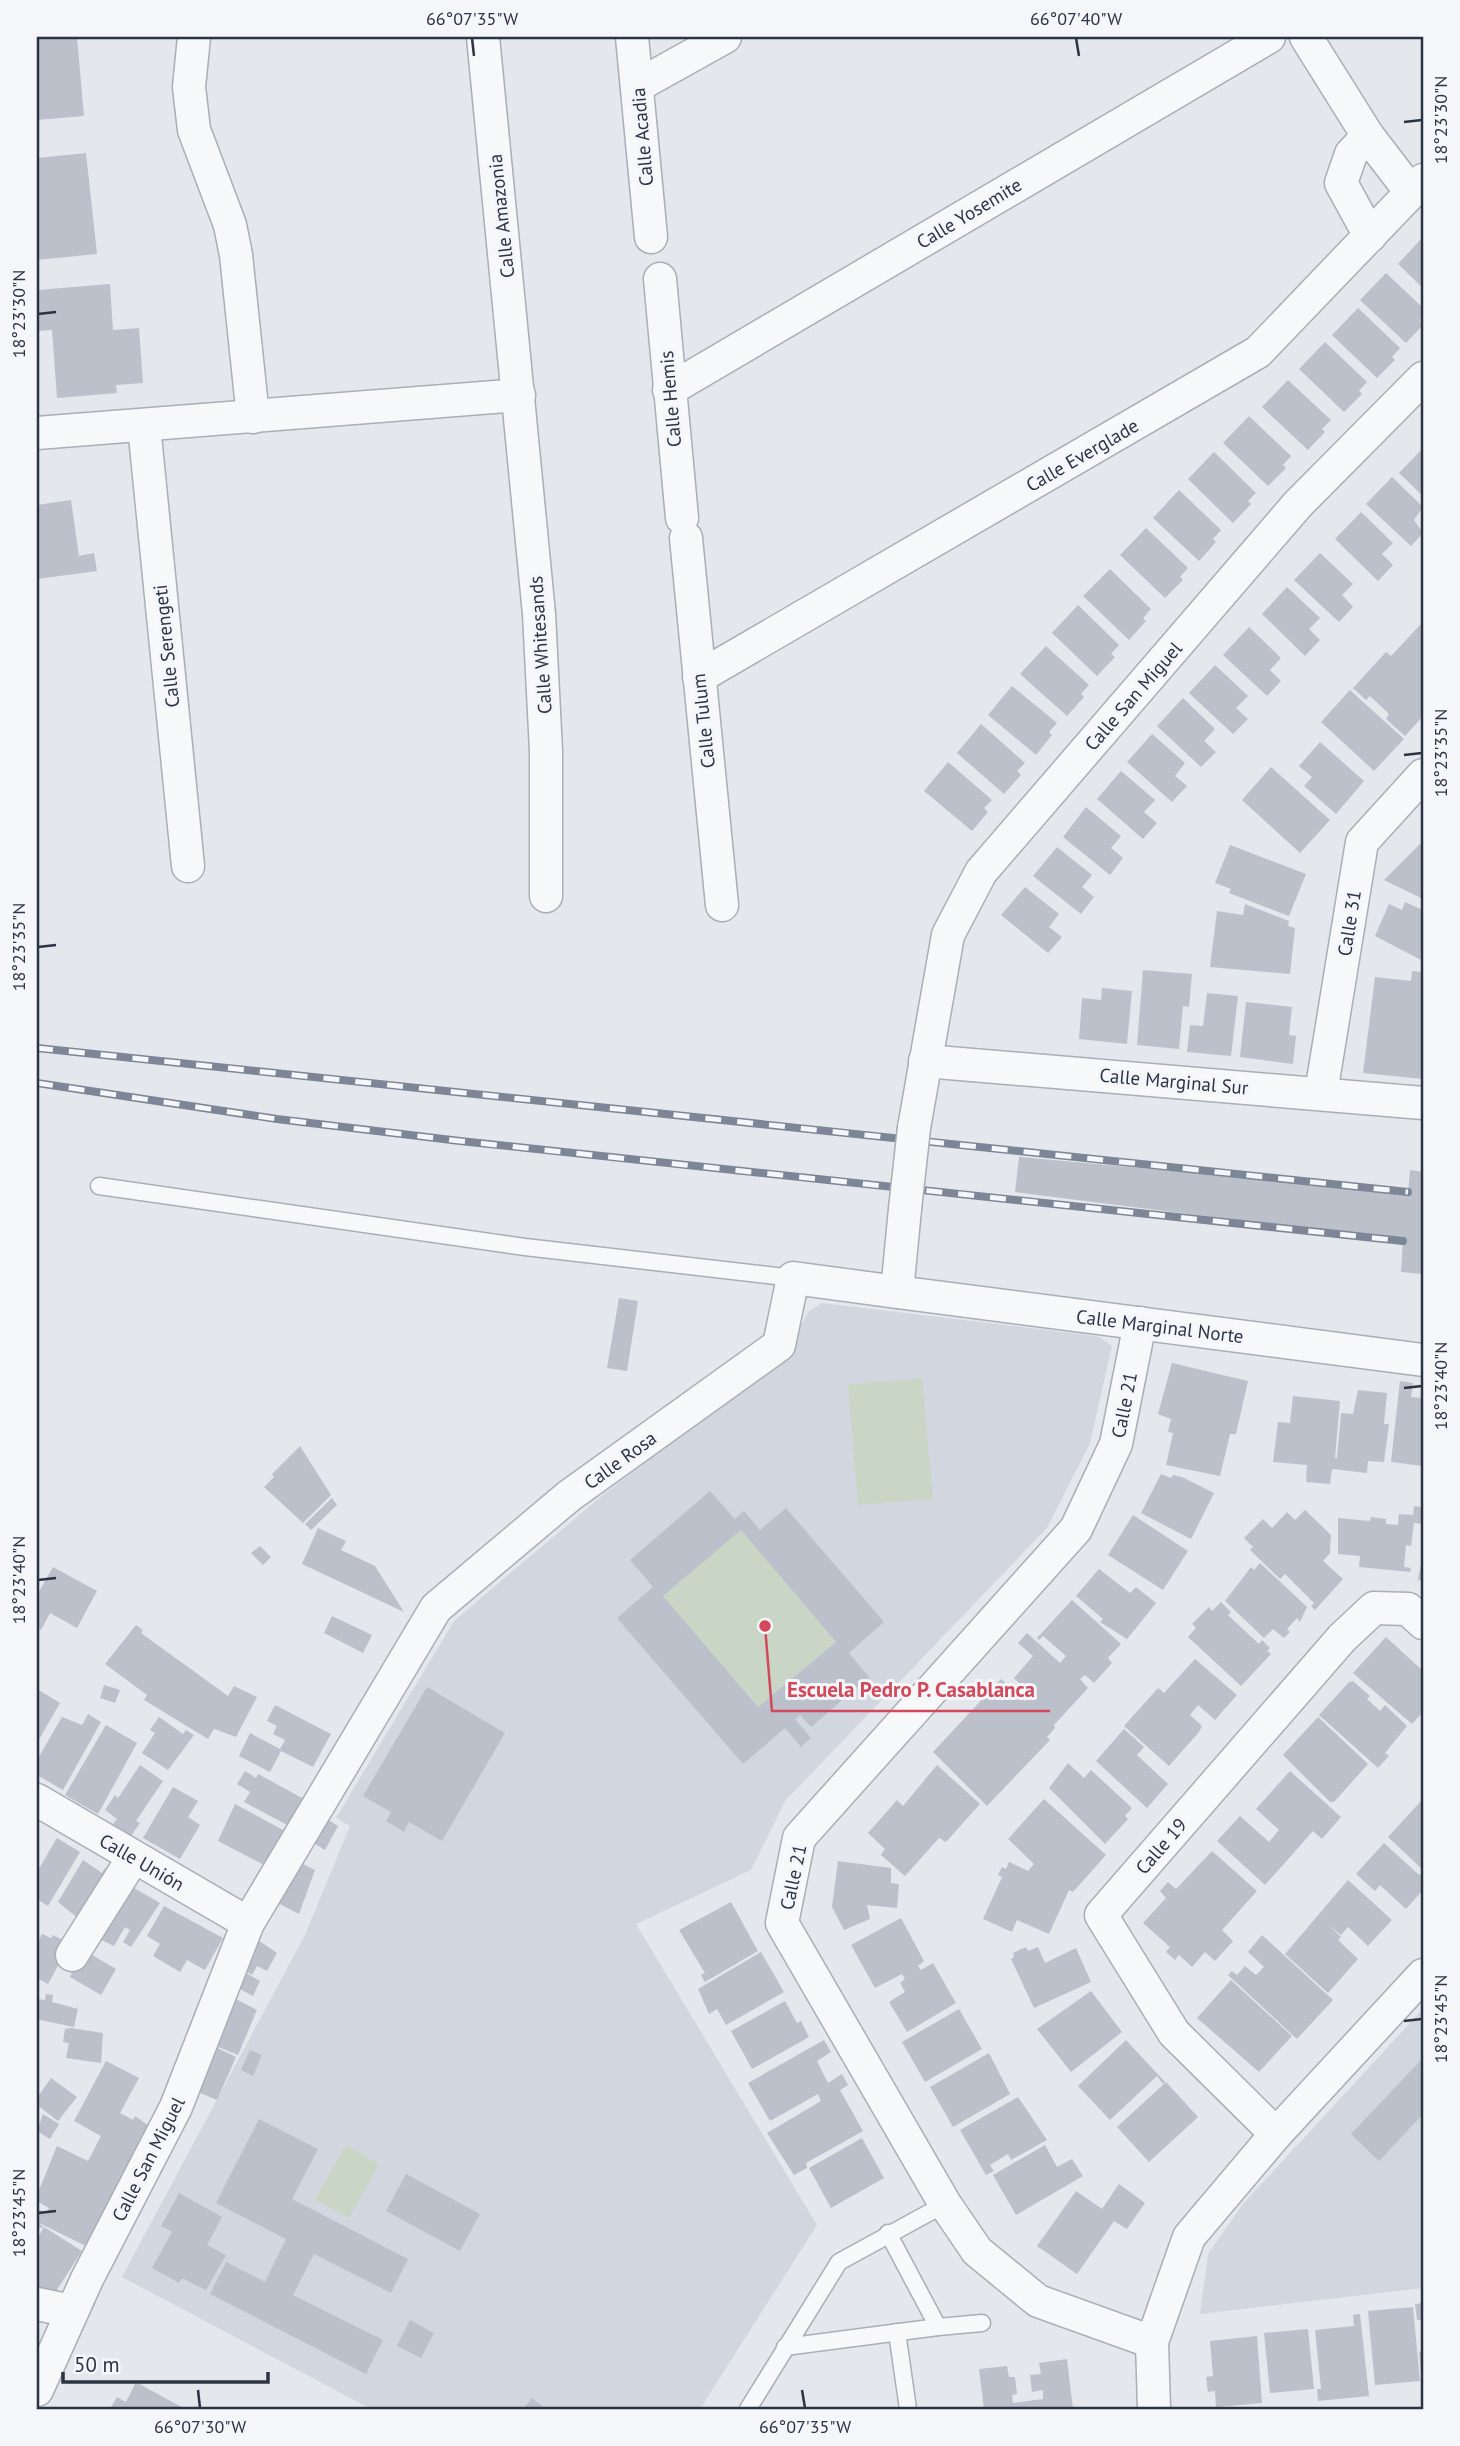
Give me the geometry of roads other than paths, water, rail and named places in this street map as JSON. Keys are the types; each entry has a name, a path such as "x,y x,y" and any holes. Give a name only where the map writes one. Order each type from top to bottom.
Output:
{"street":[{"path":"194,37 189,87 194,131 230,225 236,255 253,417"},
{"name":"Calle Amazonia","path":"483,37 519,395"},
{"name":"Calle Acadia","path":"632,37 651,237"},
{"path":"637,86 725,37"},
{"name":"Calle Yosemite","path":"669,390 1269,37"},
{"path":"1306,37 1368,135 1417,186"},
{"path":"1368,135 1351,154 1341,183 1370,236"},
{"name":"Calle Everglade","path":"699,677 1258,352 1417,186"},
{"name":"Calle Hemis","path":"660,279 684,528"},
{"name":"Calle San Miguel","path":"925,1060 948,935 981,872 1298,504 1423,378"},
{"path":"37,433 519,395"},
{"name":"Calle Whitesands","path":"519,395 545,702 546,896"},
{"name":"Calle Serengeti","path":"144,426 188,866"},
{"name":"Calle Tulum","path":"684,528 722,905"},
{"name":"Calle 31","path":"1321,1093 1363,842 1423,775"},
{"path":"793,1278 897,1293 914,1128 925,1060"},
{"name":"Calle Marginal Sur","path":"925,1060 1423,1103"},
{"name":"Calle Rosa","path":"248,1923 436,1608 569,1496 779,1345 793,1278"},
{"name":"Calle Marginal Norte","path":"897,1293 1423,1360"},
{"name":"Calle 21","path":"1140,1323 1116,1444 1076,1529 799,1838 782,1923 976,2251 1038,2301 1152,2342"},
{"name":"Calle 19","path":"1276,2134 1174,2032 1101,1915 1342,1638 1374,1608 1408,1609 1423,1623"},
{"name":"Calle Unión","path":"41,1813 133,1858 248,1923"},
{"path":"72,1955 133,1858"},
{"name":"Calle San Miguel","path":"37,2390 72,2311 176,2107 248,1923"},
{"path":"1154,2409 1152,2342 1189,2237 1276,2134 1423,1975"},
{"path":"37,2304 72,2311"}],"lane":[{"path":"99,1186 525,1247 793,1278"},
{"path":"748,2409 839,2262 888,2233 946,2204"},
{"path":"888,2233 937,2326"},
{"path":"785,2347 937,2326 982,2323"},
{"path":"897,2332 908,2409"}],"railway":[{"path":"37,1048 1408,1192"},
{"path":"37,1083 277,1119 460,1141 1403,1241"}],"place":[{"name":"Escuela Pedro P. Casablanca","path":"765,1626"}]}
